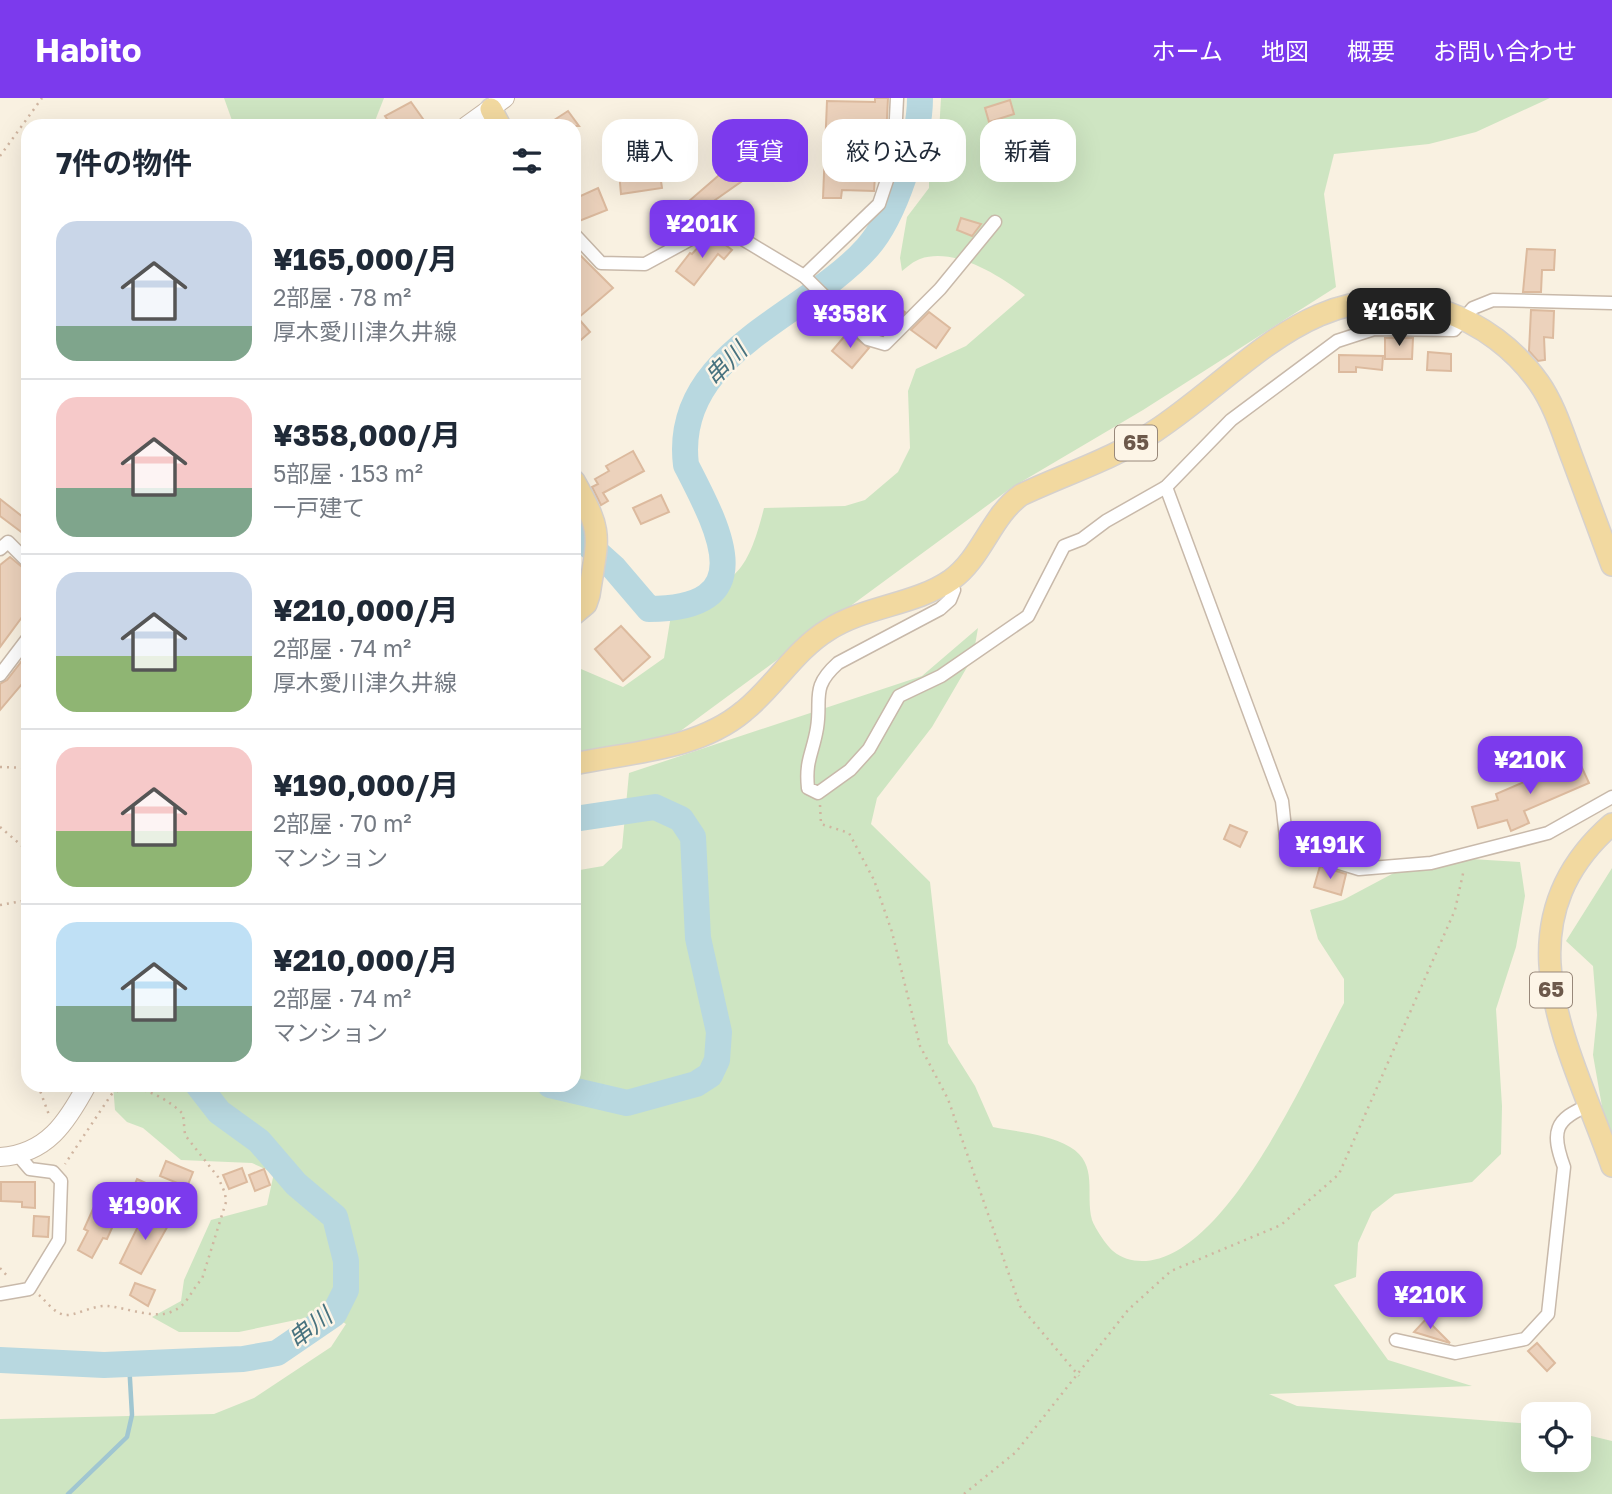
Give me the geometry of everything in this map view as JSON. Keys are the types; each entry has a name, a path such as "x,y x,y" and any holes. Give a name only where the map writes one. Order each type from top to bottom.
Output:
{"main road":[{"path":"481,119 499,111"},
{"name":"65","path":"581,763 686,742 716,732 754,703 825,631 949,581 975,557 1011,501 1115,454 1155,431 1304,320 1345,305 1386,302 1426,306 1463,318 1506,347 1539,384 1557,419 1612,565"},
{"path":"581,493 594,515 598,533 589,595 586,604 581,608"},
{"name":"65","path":"1612,824 1588,848 1572,873 1555,911 1549,938 1551,993 1612,1166"},
{"path":"9,1156 49,1140 68,1119 83,1092"}],"street":[{"path":"804,276 880,204 894,159 897,98"},
{"path":"581,242 601,263 630,266 645,264 711,228 726,229 804,276 869,340 885,344 940,289 995,222"},
{"path":"949,581 954,590 953,595 940,609 838,663 822,681 816,709 818,726 806,765 808,788 818,793 850,770 869,749 899,696 941,676 1028,616 1064,546 1082,539 1106,520 1166,487 1231,420 1336,341 1358,332 1396,327 1443,332 1454,330 1473,308 1493,300 1612,303"},
{"path":"1166,487 1282,801 1286,838 1320,857 1359,869 1431,863 1548,833 1612,797"},
{"path":"0,550 8,541 21,555"},
{"path":"0,675 21,647"},
{"path":"1396,1340 1455,1353 1525,1339 1548,1314 1564,1167 1557,1148 1558,1126 1571,1112 1590,1105"},
{"path":"0,1294 29,1289 59,1240 62,1185 57,1175 30,1169 9,1156"}],"path":[{"path":"27,119 42,98"},
{"path":"0,156 21,127"},
{"path":"0,767 21,768"},
{"path":"818,793 821,824 849,833 874,880 892,932 920,1046 948,1098 1020,1306 1079,1376"},
{"path":"0,827 21,845"},
{"path":"964,1494 1016,1452 1079,1376 1128,1310 1171,1271 1280,1225 1339,1174 1455,910 1468,853"},
{"path":"0,905 21,901"},
{"path":"41,1092 49,1115 42,1129 49,1140"},
{"path":"57,1175 115,1092"},
{"path":"29,1289 63,1315 106,1306 161,1314 172,1312 186,1303 202,1279 226,1202 218,1177 185,1135 183,1114 146,1092"}],"green space":[{"path":"224,98 384,98 376,119 232,119"},
{"path":"941,98 1550,98 1476,132 1429,144 1334,154 1324,194 1336,287 1143,410 1011,488 675,735 581,752 581,669 623,687 664,658 672,609 710,591 735,574 751,550 764,508 845,506 865,500 898,472 910,448 908,391 916,369 966,346 1025,295 975,265 947,257 920,259 902,271 900,258 907,217 929,188 929,182 966,182 966,119 940,119"},
{"path":"978,628 973,657 932,727 877,798 871,824 930,882 948,1043 975,1086 993,1127 1052,1139 1079,1154 1088,1171 1092,1220 1107,1245 1131,1260 1142,1261 1173,1253 1204,1230 1233,1197 1261,1157 1309,1072 1344,1003 1344,979 1318,939 1310,910 1343,900 1407,866 1455,858 1520,862 1525,896 1516,947 1496,1009 1502,1106 1501,1154 1472,1182 1395,1194 1372,1212 1358,1243 1356,1277 1334,1285 1388,1360 1472,1386 1269,1394 1297,1406 1521,1423 1521,1472 1591,1472 1591,1436 1612,1441 1612,1494 0,1494 0,1419 214,1414 254,1398 331,1347 346,1324 329,1313 239,1332 179,1332 152,1317 181,1301 184,1280 211,1220 267,1205 274,1173 252,1163 181,1160 143,1128 127,1122 115,1110 114,1092 581,1092 581,870 603,866 622,848 629,773 922,676"},
{"path":"1612,868 1612,1133 1604,1118 1593,1055 1597,1015 1593,966 1566,941"}],"building":[{"path":"875,98 888,98 887,119 826,119 827,101 875,102"},
{"path":"1010,100 1014,114 988,119 985,108"},
{"path":"411,102 423,119 387,119 385,116"},
{"path":"568,111 574,119 556,119"},
{"path":"712,181 741,182 698,212 689,201"},
{"path":"620,182 661,182 662,188 621,194"},
{"path":"824,182 875,182 874,191 842,190 841,198 823,198"},
{"path":"598,188 607,210 581,220 581,196"},
{"path":"961,218 981,224 972,236 957,230"},
{"path":"715,237 732,250 724,259 718,254 694,285 676,271 690,253 700,245 705,249"},
{"path":"1527,249 1555,250 1554,270 1542,270 1541,292 1523,292"},
{"path":"581,256 613,288 581,315"},
{"path":"882,296 905,312 882,334 870,328 883,309 876,304"},
{"path":"1531,310 1554,311 1553,338 1544,337 1545,360 1538,361 1529,351"},
{"path":"929,312 950,328 936,348 911,330"},
{"path":"581,322 590,332 581,340"},
{"path":"848,332 869,348 852,368 832,351"},
{"path":"1385,338 1413,338 1412,359 1385,359"},
{"path":"1428,352 1451,354 1451,371 1427,370"},
{"path":"1339,355 1383,356 1382,370 1356,367 1356,372 1339,372"},
{"path":"633,451 644,471 603,493 608,501 601,505 592,487 598,484 595,479 609,471 606,466"},
{"path":"661,495 669,512 641,524 633,508"},
{"path":"0,499 21,516 21,532 0,516"},
{"path":"10,557 21,566 21,618 0,647 0,565"},
{"path":"621,626 650,657 623,681 595,649"},
{"path":"21,662 21,685 0,710 0,684 7,680"},
{"path":"1578,759 1589,783 1524,811 1529,823 1511,831 1507,820 1478,828 1472,807 1498,800 1496,794"},
{"path":"1230,825 1247,832 1240,847 1224,839"},
{"path":"1320,866 1346,874 1341,895 1314,887"},
{"path":"166,1161 193,1172 187,1187 160,1176"},
{"path":"242,1168 247,1182 229,1189 223,1175"},
{"path":"264,1169 270,1185 255,1191 249,1175"},
{"path":"137,1179 148,1184 138,1204 128,1200"},
{"path":"1,1182 35,1182 35,1208 22,1207 22,1202 1,1201"},
{"path":"97,1200 115,1208 111,1216 116,1219 107,1239 103,1238 92,1258 78,1250 88,1231 84,1229"},
{"path":"146,1210 170,1222 141,1274 120,1263"},
{"path":"34,1216 49,1217 48,1237 33,1236"},
{"path":"135,1283 155,1290 148,1306 130,1295"},
{"path":"1427,1318 1434,1327 1450,1343 1414,1332"},
{"path":"1537,1343 1555,1363 1547,1371 1528,1351"}],"waterway":[{"name":"串川","path":"581,538 614,568 649,609 684,606 707,596 719,581 723,562 719,540 686,465 687,426 700,393 721,365 748,340 841,272 867,248 887,217 904,176 916,134 920,98"},
{"name":"串川","path":"580,1092 627,1103 696,1084 710,1075 717,1060 719,1032 698,938 693,837 681,819 655,807 581,818"},
{"name":"串川","path":"0,1360 104,1365 243,1359 277,1353 334,1314 346,1290 346,1261 335,1217 296,1184 259,1141 219,1112 203,1092"},
{"path":"68,1494 127,1437 132,1415 129,1362"}]}
